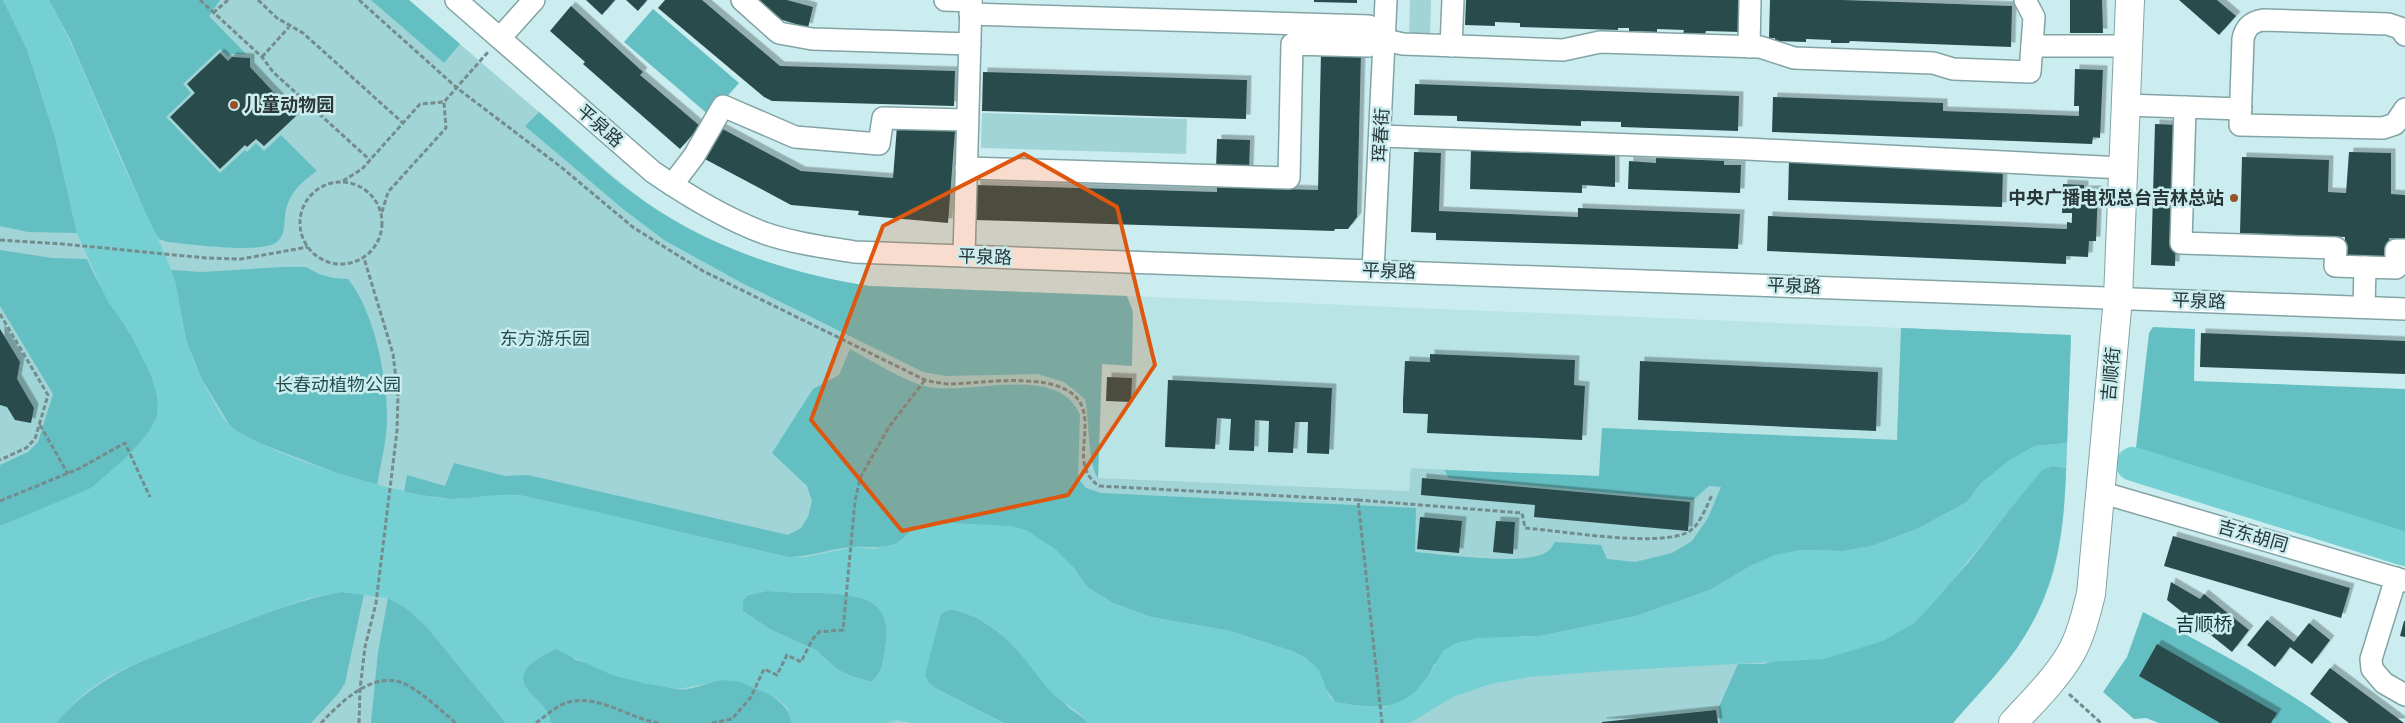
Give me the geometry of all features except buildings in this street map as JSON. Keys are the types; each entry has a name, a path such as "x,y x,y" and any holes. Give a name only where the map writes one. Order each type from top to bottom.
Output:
{"main road":[{"name":"吉顺街","path":"2013,723 2052,678 2070,653 2082,628 2092,594 2118,298 2130,0"}],"street":[{"name":"平泉路","path":"456,0 653,172 672,185 727,217 765,233 806,244 854,252 2405,308"},
{"path":"500,38 534,0"},
{"path":"742,0 779,33 804,37 970,44"},
{"path":"945,0 971,5 1369,26 1385,40 1403,44 1563,50 1600,42 1760,47 1794,58 1932,63 1953,69 2030,72 2034,17 2026,0"},
{"name":"珲春街","path":"1373,271 1381,136 1386,0"},
{"path":"1451,46 1453,0"},
{"path":"1749,47 1750,0"},
{"path":"964,256 971,5"},
{"path":"2405,34 2400,28 2388,24 2257,21 2247,28 2243,39 2240,125 2377,129 2395,124 2405,108"},
{"path":"966,168 1289,178 1292,44 1368,46 1385,40"},
{"path":"2032,46 2128,46"},
{"path":"2126,105 2241,109"},
{"path":"672,185 694,156 724,106 795,137 879,144 883,118 968,120"},
{"path":"2185,107 2181,243 2336,248 2335,266 2396,268 2396,250 2405,250"},
{"path":"1381,136 1747,149 2124,168"},
{"path":"2364,307 2365,267"},
{"name":"吉东胡同","path":"2100,492 2400,579"},
{"path":"2400,579 2372,659 2372,669 2384,683 2405,694"}],"path":[{"path":"200,0 262,57 273,72 370,160"},
{"path":"213,13 228,0"},
{"path":"258,0 290,27 303,33 403,123"},
{"path":"359,0 457,88 561,167 620,217 649,238 703,271 925,380 946,384 1034,381 1055,385 1072,394 1081,403 1085,416 1083,465 1089,479 1099,486 1358,500 1522,513 1525,528 1658,540 1688,533 1696,524 1712,495"},
{"path":"262,57 290,27"},
{"path":"444,102 446,128 388,192 381,213 380,236 375,246 364,258 346,264 335,263 325,260 308,247 300,228 303,206 315,190 328,184 343,181 362,169 420,104 444,102 500,38"},
{"path":"343,181 362,187 370,193 381,213"},
{"path":"0,240 206,258 241,259 308,247"},
{"path":"359,723 360,689 365,647 376,603 390,474 397,431 398,395 393,354 364,258"},
{"path":"0,314 48,395 35,440 26,448 0,460"},
{"path":"712,723 732,718 751,697 764,669 777,675 787,655 801,662 812,640 820,632 843,630 855,501 860,478 889,427 925,380"},
{"path":"39,424 68,474"},
{"path":"0,501 68,474 125,443 150,497"},
{"path":"1358,500 1382,723"},
{"path":"2052,678 2101,723"},
{"path":"321,723 335,708 360,689 386,680 401,682 456,723"},
{"path":"536,723 561,705 579,700 597,703 661,723"}],"highlighted area":[{"path":"1024,154 1117,207 1155,365 1068,495 902,531 811,420 883,226"}],"shaded area":[{"path":"3,0 49,0 78,58 120,158 166,257 177,289 186,339 202,381 224,419 238,432 263,445 329,470 428,496 458,499 504,495 522,496 788,557 806,557 854,547 873,549 892,545 902,540 919,524 935,522 1011,526 1026,530 1055,549 1073,567 1087,587 1113,603 1151,617 1230,631 1292,651 1306,658 1319,670 1330,698 1335,702 1367,707 1386,707 1403,700 1415,692 1429,675 1443,651 1456,643 1477,638 1540,636 1636,616 1710,590 1752,565 1775,555 1800,550 1843,551 1872,546 1919,528 1967,502 1981,483 2008,461 2034,446 2067,443 2066,468 2053,466 2042,470 1937,599 1914,623 1883,641 1824,659 1530,677 1490,684 1453,697 1410,723 1088,723 1076,711 1053,694 1017,650 996,630 964,612 950,610 940,616 925,675 928,682 935,688 1004,723 912,723 897,720 887,723 792,723 787,707 775,697 740,682 722,680 679,689 647,684 612,675 555,649 535,661 525,671 523,681 527,689 548,714 550,723 506,723 426,626 406,608 388,598 341,592 309,598 263,614 111,675 87,691 56,723 0,723 0,526 91,488 130,454 148,433 157,417 158,398 151,375 129,331 108,302 77,233 55,137 27,49","holes":["767,591 847,595 869,602 878,608 884,616 887,628 881,670 875,679 871,682 838,670 816,650 771,630 743,611 743,600 748,595"]},
{"path":"1105,295 1901,328 1897,440 1602,428 1600,476 1411,468 1410,491 1098,478"}],"green space":[{"name":"长春动植物公园","path":"0,0 409,0 634,193 685,226 735,250 788,268 869,286 1105,295 1098,478 1409,491 1411,468 1599,476 1602,428 1897,440 1901,328 2071,335 2064,512 2062,532 2053,573 2047,593 2038,612 2020,642 1999,670 1953,723 0,723"},
{"path":"0,0 3,0 27,49 55,137 77,233 28,232 0,226"},
{"path":"49,0 220,0 209,16 246,54 231,54 228,56 220,49 183,84 191,93 166,117 220,173 245,150 247,152 256,143 264,151 281,135 317,171 300,185 292,195 286,208 283,232 278,241 270,245 243,248 192,245 159,239 151,226 70,39"},
{"path":"371,0 409,0 460,44 444,63"},
{"path":"1410,0 1431,0 1430,37 1409,36"},
{"path":"653,9 739,83 710,116 624,42"},
{"path":"539,112 609,174 660,212 716,242 776,265 869,286 1127,296 1133,312 1132,366 1102,364 1098,478 1092,463 1085,399 1064,382 1037,374 946,376 923,372 742,283 664,240 623,209 525,126"},
{"path":"982,113 1187,119 1186,154 981,148"},
{"path":"0,250 52,258 87,259 102,289 137,345 151,375 158,406 157,416 148,433 118,466 98,483 72,499 0,526 0,465 28,452 38,442 53,394 0,306"},
{"path":"306,267 319,274 333,278 348,279 365,308 372,326 385,383 386,434 377,485 337,473 259,443 232,429 201,378 186,340 175,281 171,270 202,272"},
{"path":"2153,327 2195,329 2194,381 2405,389 2405,532 2136,448 2149,333"},
{"path":"1901,328 2071,335 2067,443 2034,446 1981,483 1967,502 1919,528 1872,546 1843,551 1800,550 1752,565 1710,590 1636,616 1540,636 1521,636 1434,664 1426,680 1416,692 1405,700 1381,706 1351,705 1335,702 1306,658 1292,651 1230,631 1151,617 1113,603 1087,587 1073,567 911,531 900,541 887,546 846,548 805,556 788,557 519,495 451,499 404,493 407,475 445,486 454,463 505,476 528,475 788,535 801,528 808,517 812,501 807,486 772,453 813,389 839,375 850,349 900,376 929,387 947,388 1013,384 1035,385 1054,390 1069,399 1080,415 1078,478 1086,488 1101,493 1416,508 1415,552 1464,557 1523,558 1538,556 1548,551 1555,542 1601,545 1607,559 1635,562 1672,553 1692,541 1708,518 1721,487 1709,486 1693,500 1449,478 1444,470 1599,476 1602,428 1897,440"},
{"path":"2053,466 2066,468 2065,493 2060,539 2049,584 2041,605 2030,627 2010,658 1953,723 1720,723 1719,707 1738,664 1764,664 1914,623 1969,562 2033,479 2042,469"},
{"path":"767,591 847,595 859,597 878,607 884,616 887,628 882,665 875,678 871,682 838,670 816,650 771,630 743,611 743,600 748,595"},
{"path":"341,592 364,594 345,683 338,694 311,723 56,723 90,691 109,678 151,657 263,614 309,599"},
{"path":"388,598 406,608 426,626 506,723 371,723 378,652"},
{"path":"951,609 970,615 1002,635 1029,662 1067,706 1088,723 1004,723 935,688 924,675 940,616 944,611"},
{"path":"2143,612 2263,678 2332,723 2159,723 2146,718 2134,719 2103,692 2127,657"},
{"path":"555,649 565,652 576,660 676,689 693,688 721,680 742,682 775,698 789,714 792,723 550,723 548,714 527,689 523,681 525,671 535,661"}],"waterway":[{"path":"2133,464 2405,549"}],"place":[{"name":"儿童动物园","path":"234,105"},
{"name":"中央广播电视总台吉林总站","path":"2234,198"}],"district":[{"name":"吉顺桥","path":"2204,624"}],"park label":[{"name":"东方游乐园","path":"545,339"}]}
